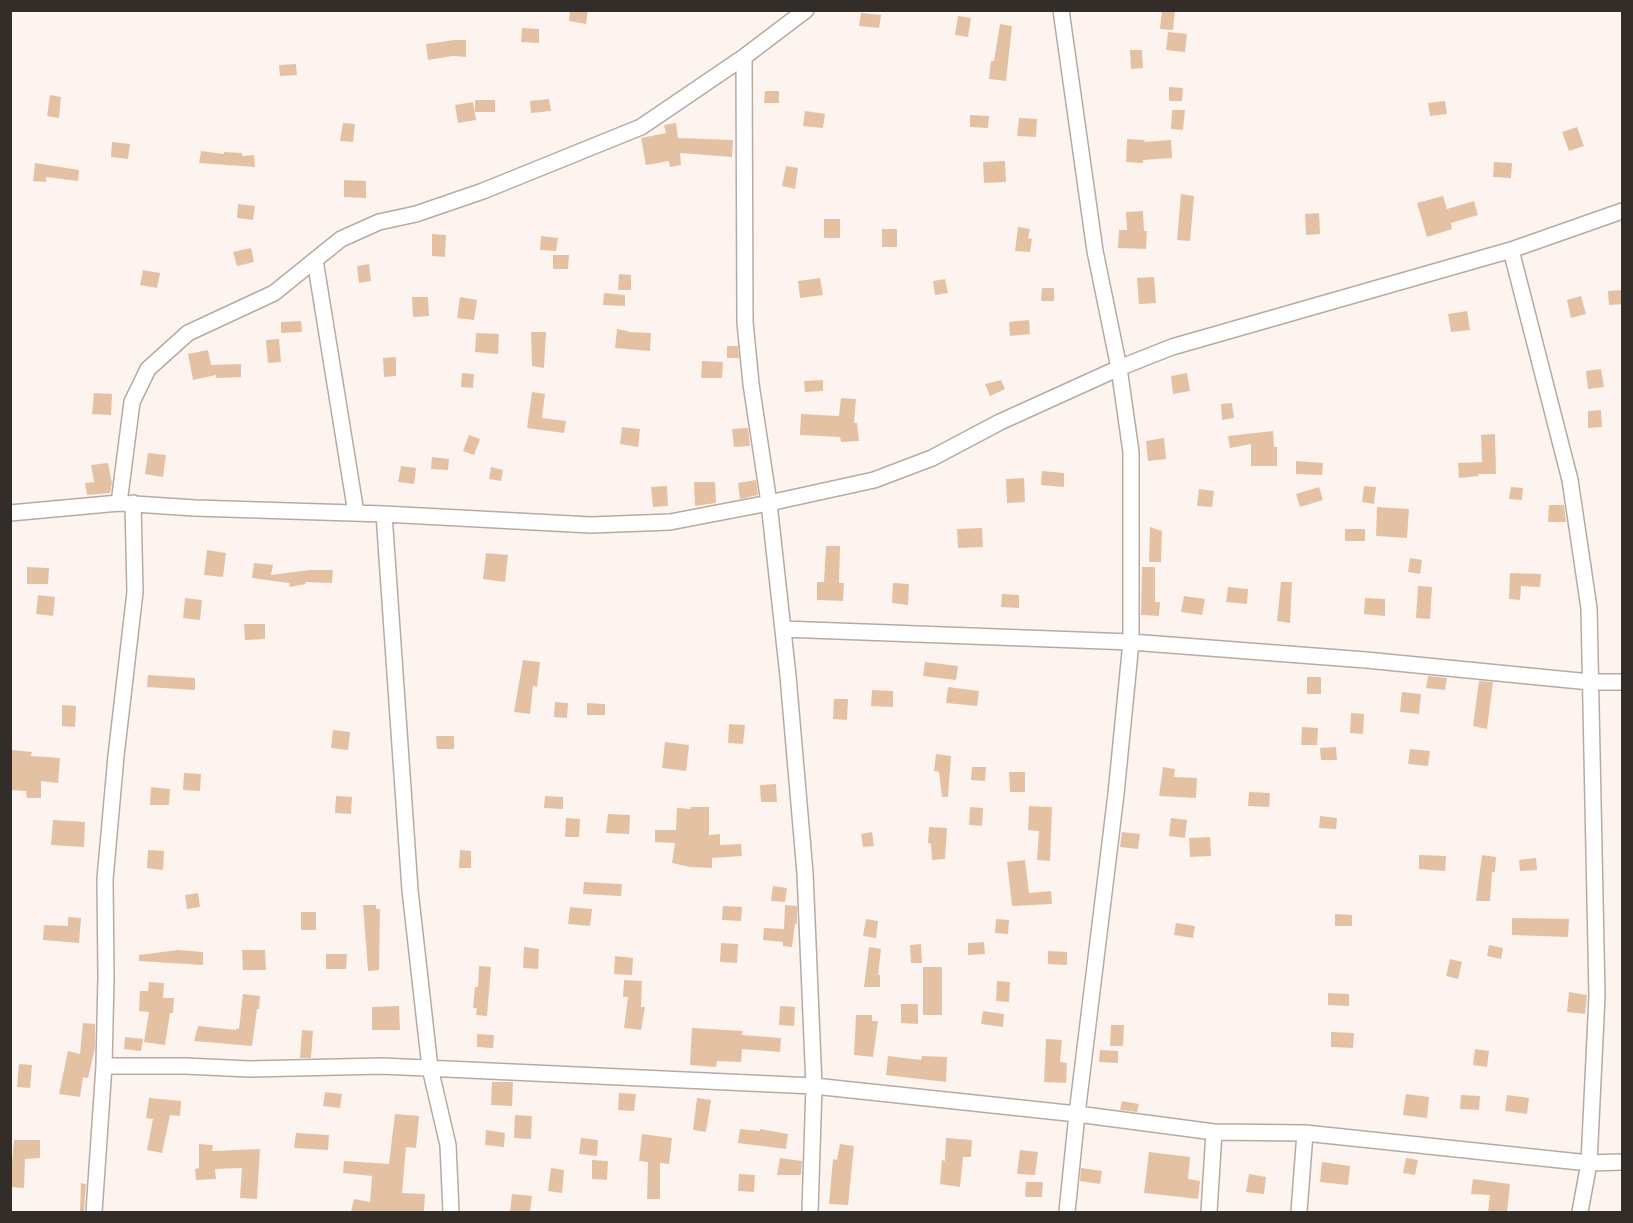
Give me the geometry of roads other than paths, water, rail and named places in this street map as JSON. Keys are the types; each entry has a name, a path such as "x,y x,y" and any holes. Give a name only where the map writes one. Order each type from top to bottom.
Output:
{"street":[{"path":"94,1212 104,1066 105,879 116,756 135,592 126,503 132,402 148,369 188,333 274,293 341,239 379,222 416,214 483,191 641,127 744,57 806,10"},
{"path":"1061,10 1095,251 1119,368 1131,452 1131,642 1116,794 1067,1212"},
{"path":"744,57 745,322 783,629 797,762 805,873 814,1086 810,1212"},
{"path":"10,513 126,503 591,525 670,522 874,480 932,458 1000,422 1119,368 1172,347 1511,250 1623,211"},
{"path":"1511,250 1570,480 1589,608 1597,996 1588,1164 1580,1212"},
{"path":"315,260 356,513"},
{"path":"384,514 410,890 430,1068 448,1145 451,1212"},
{"path":"783,629 1131,642 1366,660 1590,682 1623,682"},
{"path":"104,1066 250,1069 382,1066 814,1086 1077,1114 1214,1132 1305,1134 1588,1164 1623,1162"},
{"path":"1209,1212 1214,1132"},
{"path":"1299,1212 1305,1134"}]}
